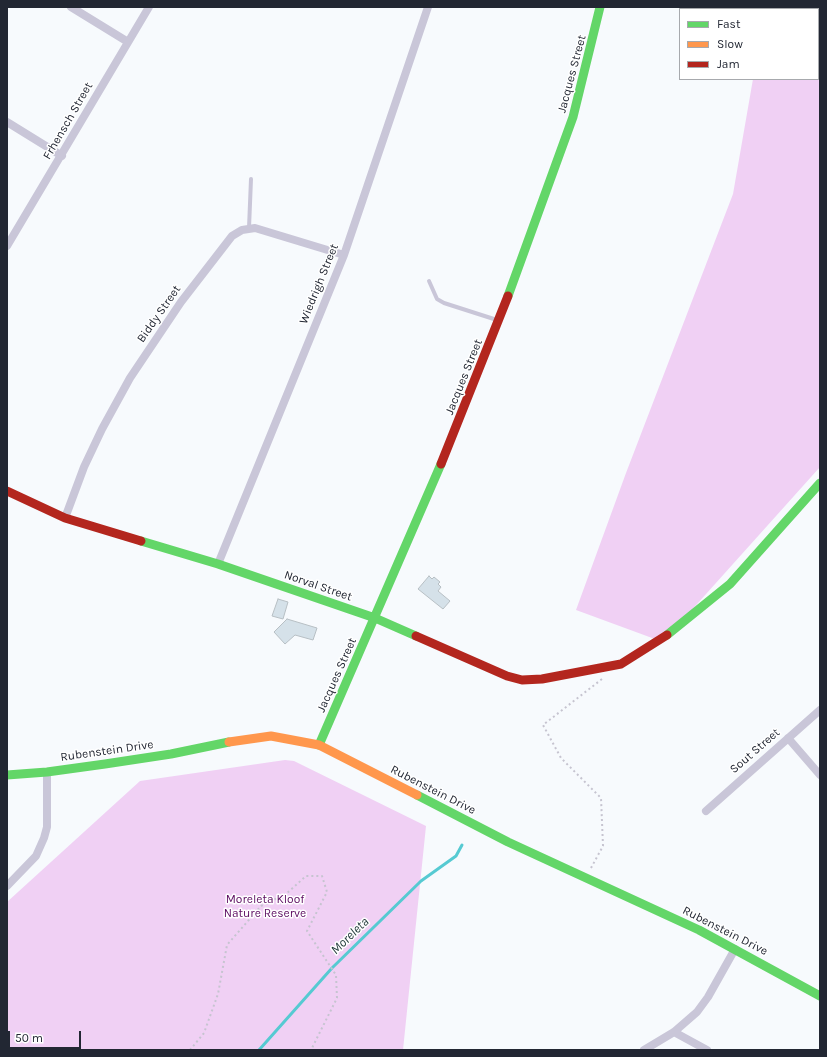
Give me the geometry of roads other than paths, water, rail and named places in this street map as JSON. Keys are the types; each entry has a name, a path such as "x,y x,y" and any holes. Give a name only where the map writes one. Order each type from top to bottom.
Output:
{"street":[{"path":"71,7 128,42"},
{"name":"Frhensch Street","path":"7,246 62,156 149,7"},
{"name":"Wiedrigh Street","path":"218,564 344,255 428,7"},
{"name":"Jacques Street","path":"319,746 447,450 499,321 573,117 600,7"},
{"path":"7,122 62,156"},
{"path":"249,228 261,230 344,255"},
{"name":"Biddy Street","path":"65,518 79,478 99,435 145,354 181,302 229,240 237,232 249,228"},
{"name":"Norval Street","path":"7,491 65,518 218,564 375,618 429,643 515,679 537,679 621,664 656,643 712,600 730,584 820,483"},
{"name":"Sout Street","path":"706,811 820,710"},
{"name":"Rubenstein Drive","path":"7,775 47,772 171,754 242,739 271,736 294,739 319,746 508,842 699,930 820,996"},
{"path":"788,738 820,775"},
{"path":"7,886 25,870 36,856 44,838 47,827 47,772"},
{"path":"644,1050 674,1032 692,1016 708,997 735,949"},
{"path":"674,1032 707,1050"}],"lane":[{"path":"249,228 251,179"},
{"path":"429,281 437,299 444,303 499,321"}],"waterway":[{"name":"Moreleta","path":"259,1050 332,968 421,881 456,856 462,845"}],"park label":[{"name":"Moreleta Kloof Nature Reserve","path":"265,907"}]}
